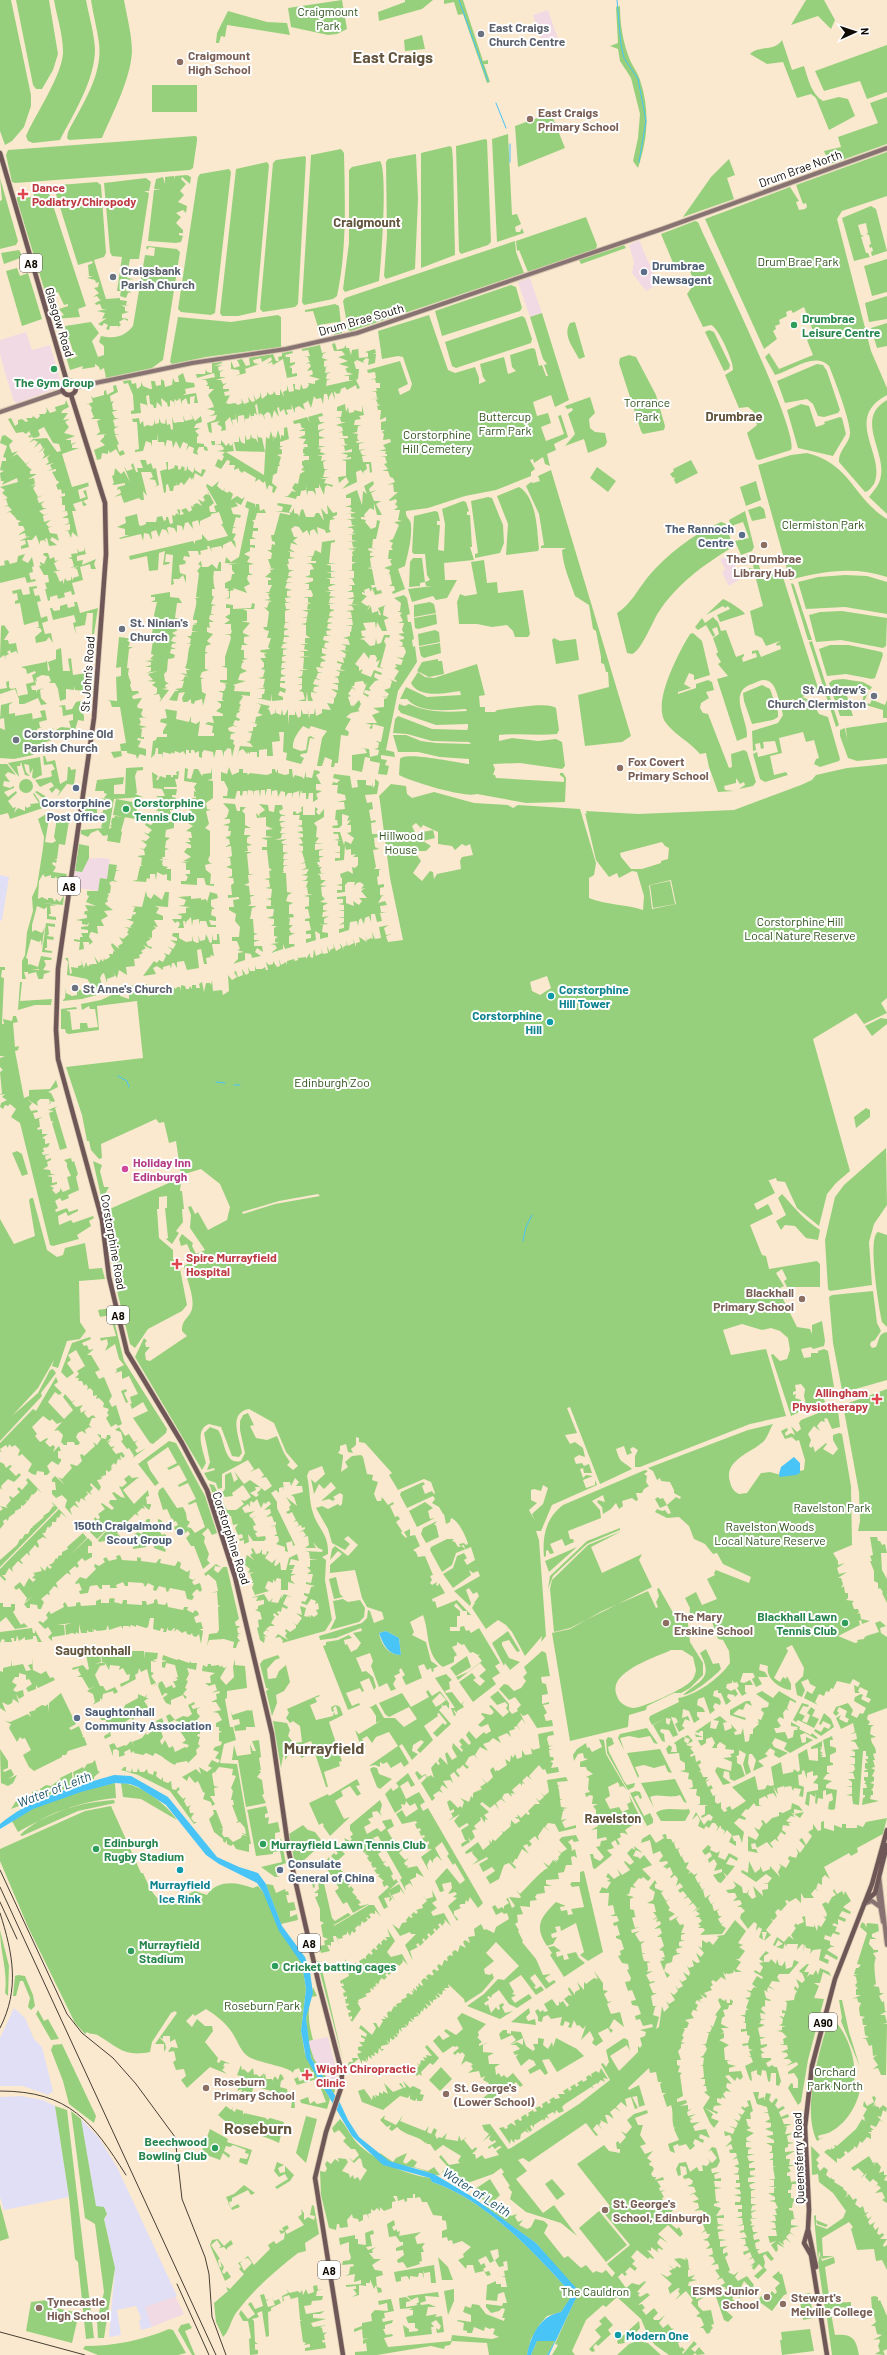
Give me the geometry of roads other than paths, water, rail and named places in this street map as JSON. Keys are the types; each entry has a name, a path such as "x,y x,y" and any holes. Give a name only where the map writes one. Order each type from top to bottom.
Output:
{"main road":[{"name":"Drum Brae North","path":"643,236 887,148"},
{"name":"Glasgow Road","path":"0,153 67,382"},
{"name":"Drum Brae South","path":"76,387 192,362 280,350 348,336 643,236"},
{"path":"67,382 72,382 76,387 71,395 67,395 62,391 62,386 67,382"},
{"path":"0,412 62,391"},
{"name":"St John's Road","path":"56,1006 58,969 94,711 106,554 104,501 71,395"},
{"name":"Corstorphine Road","path":"56,1006 56,1041 59,1064 102,1220 109,1277 127,1352 182,1443 207,1490 235,1577 273,1740 289,1853 319,1985 342,2073 339,2095 331,2112 315,2178 343,2355"},
{"name":"Queensferry Road","path":"865,1903 875,1893 876,1877 887,1831"},
{"name":"Queensferry Road","path":"805,2241 808,2230 809,2210 805,2127 812,2066 835,1979 876,1877 887,1845"},
{"path":"876,1877 887,1944"},
{"path":"876,1887 887,1944"},
{"path":"865,1903 874,1902 880,1906"},
{"name":"Queensferry Road","path":"808,2230 812,2242 827,2355"},
{"path":"805,2241 812,2242 808,2248"},
{"name":"A90","path":"805,2241 804,2244 808,2248"},
{"name":"Queensferry Road","path":"808,2248 817,2283"}],"water":[{"path":"794,1457 800,1463 800,1473 780,1477 779,1474 781,1467"},
{"path":"386,1631 399,1638 401,1655 396,1655 389,1651 384,1645 379,1633"},
{"path":"114,1775 131,1776 168,1797 217,1857 239,1867 258,1873 266,1884 282,1926 305,1957 310,1972 313,1993 306,2018 311,2058 340,2103 348,2120 359,2137 389,2161 434,2174 471,2196 536,2243 577,2289 577,2296 549,2355 547,2355 555,2341 537,2341 531,2355 527,2355 531,2340 542,2322 554,2314 561,2312 571,2297 568,2290 506,2227 470,2200 432,2182 430,2178 383,2165 352,2136 306,2058 301,2031 306,1989 302,1964 279,1931 263,1892 257,1883 219,1864 206,1855 166,1805 138,1787 130,1784 115,1783 81,1792 33,1809 0,1829 0,1824 12,1815 40,1800 69,1788"}],"waterway":[{"path":"459,0 488,81"},
{"path":"617,0 621,45 624,58 638,79 646,121 639,162"},
{"path":"496,103 506,128"},
{"path":"510,144 510,162"},
{"path":"118,1076 127,1081 129,1087"},
{"path":"216,1082 225,1083"},
{"path":"234,1085 240,1085"},
{"path":"523,1241 526,1227 532,1215"}],"tram line":[{"path":"0,1870 67,2014 82,2033 113,2058 136,2084 175,2137 182,2199 205,2257 209,2274 212,2317 226,2355"}],"railway":[{"path":"0,1887 216,2355"},
{"path":"0,1902 17,1939"},
{"path":"0,1913 5,1928 11,1957 12,1971 10,1999 0,2028"},
{"path":"0,2091 24,2092 44,2097 62,2104 76,2113 90,2125 114,2156 126,2175"},
{"path":"177,2284 209,2355"},
{"path":"0,2332 85,2355"}],"place":[{"name":"East Craigs Church Centre","path":"481,34"},
{"name":"Craigmount High School","path":"180,62"},
{"name":"East Craigs Primary School","path":"530,119"},
{"name":"Dance Podiatry/Chiropody","path":"23,194"},
{"name":"Drumbrae Newsagent","path":"644,272"},
{"name":"Craigsbank Parish Church","path":"113,277"},
{"name":"Drumbrae Leisure Centre","path":"794,325"},
{"name":"The Gym Group","path":"54,369"},
{"name":"The Rannoch Centre","path":"742,535"},
{"name":"The Drumbrae Library Hub","path":"764,545"},
{"name":"St. Ninian's Church","path":"122,629"},
{"name":"St Andrew’s Church Clermiston","path":"874,696"},
{"name":"Corstorphine Old Parish Church","path":"16,740"},
{"name":"Fox Covert Primary School","path":"620,768"},
{"name":"Corstorphine Post Office","path":"76,788"},
{"name":"Corstorphine Tennis Club","path":"126,809"},
{"name":"St Anne's Church","path":"75,988"},
{"name":"Corstorphine Hill Tower","path":"551,996"},
{"name":"Corstorphine Hill","path":"550,1022"},
{"name":"Holiday Inn Edinburgh","path":"125,1169"},
{"name":"Spire Murrayfield Hospital","path":"177,1264"},
{"name":"Blackhall Primary School","path":"802,1299"},
{"name":"Allingham Physiotherapy","path":"877,1399"},
{"name":"150th Craigalmond Scout Group","path":"180,1532"},
{"name":"The Mary Erskine School","path":"666,1623"},
{"name":"Blackhall Lawn Tennis Club","path":"845,1623"},
{"name":"Saughtonhall Community Association","path":"77,1718"},
{"name":"Murrayfield Lawn Tennis Club","path":"263,1844"},
{"name":"Edinburgh Rugby Stadium","path":"96,1849"},
{"name":"Murrayfield Ice Rink","path":"180,1870"},
{"name":"Consulate General of China","path":"280,1870"},
{"name":"Murrayfield Stadium","path":"131,1951"},
{"name":"Cricket batting cages","path":"275,1966"},
{"name":"Wight Chiropractic Clinic","path":"307,2075"},
{"name":"Roseburn Primary School","path":"206,2088"},
{"name":"St. George's (Lower School)","path":"446,2094"},
{"name":"Beechwood Bowling Club","path":"215,2148"},
{"name":"St. George's School, Edinburgh","path":"605,2210"},
{"name":"ESMS Junior School","path":"767,2297"},
{"name":"Stewart's Melville College","path":"783,2304"},
{"name":"Tynecastle High School","path":"39,2308"},
{"name":"Modern One","path":"618,2335"}],"district":[{"name":"East Craigs","path":"393,56"},
{"name":"Craigmount","path":"367,222"},
{"name":"Drumbrae","path":"734,416"},
{"name":"Saughtonhall","path":"93,1650"},
{"name":"Murrayfield","path":"324,1747"},
{"name":"Ravelston","path":"613,1818"},
{"name":"Roseburn","path":"258,2127"}],"park label":[{"name":"Craigmount Park","path":"328,18"},
{"name":"Drum Brae Park","path":"798,261"},
{"name":"Torrance Park","path":"647,409"},
{"name":"Buttercup Farm Park","path":"505,423"},
{"name":"Corstorphine Hill Cemetery","path":"437,441"},
{"name":"Clermiston Park","path":"823,524"},
{"name":"Hillwood House","path":"401,842"},
{"name":"Corstorphine Hill Local Nature Reserve","path":"800,928"},
{"name":"Edinburgh Zoo","path":"332,1082"},
{"name":"Ravelston Park","path":"832,1507"},
{"name":"Ravelston Woods Local Nature Reserve","path":"770,1533"},
{"name":"Roseburn Park","path":"262,2005"},
{"name":"Orchard Park North","path":"835,2078"},
{"name":"The Cauldron","path":"595,2291"}],"water label":[{"name":"Water of Leith","path":"54,1789"},
{"name":"Water of Leith","path":"477,2192"}]}
